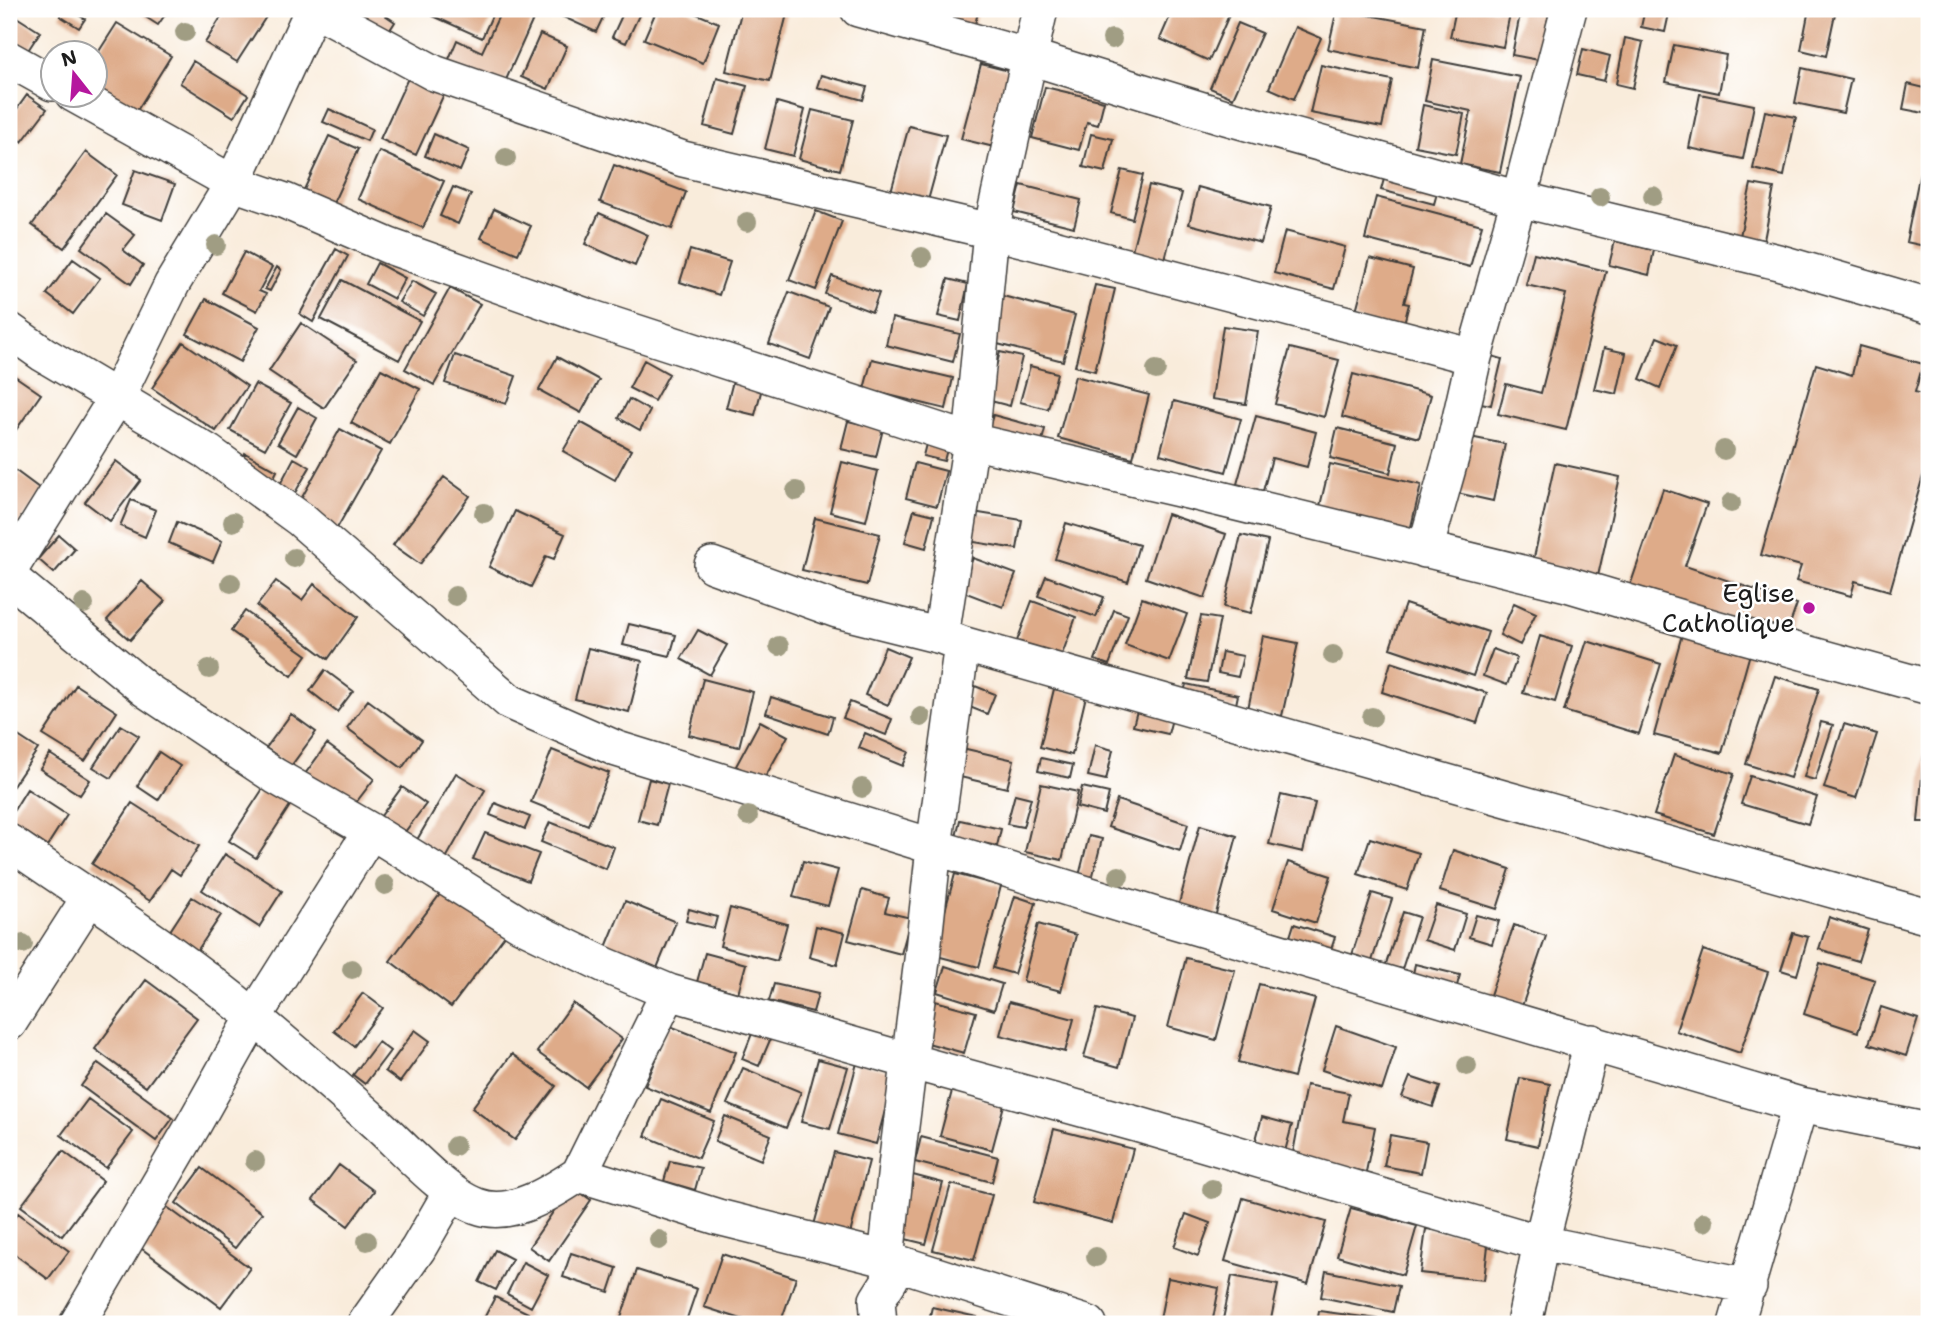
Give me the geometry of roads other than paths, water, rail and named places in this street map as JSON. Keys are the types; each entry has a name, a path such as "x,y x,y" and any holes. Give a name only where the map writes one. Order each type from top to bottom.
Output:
{"street":[{"path":"9,571 117,397 172,284 233,183 315,9 434,73 683,159 991,231 1474,357"},
{"path":"858,9 1030,57 1222,117 1519,199 1778,262 1929,306"},
{"path":"879,1324 877,1300 891,1278 886,1259 934,847 991,231 1040,9"},
{"path":"1425,550 1452,454 1474,357 1569,9"},
{"path":"9,59 38,75"},
{"path":"98,108 233,183 285,201 389,246 586,316 971,441 1566,584 1929,687"},
{"path":"9,330 43,354 208,452 300,519 510,702 617,749 1270,950 1800,1105 1929,1131"},
{"path":"712,565 837,610 952,640 1929,917"},
{"path":"9,577 146,690 275,776 371,831 520,924 669,992 1136,1124 1541,1243 1749,1286"},
{"path":"76,1324 254,1017 371,831"},
{"path":"9,842 199,973 374,1121 451,1192 477,1206 495,1210 517,1206 548,1195 579,1174 669,992"},
{"path":"9,1023 89,898"},
{"path":"1524,1324 1541,1243 1592,1042"},
{"path":"1737,1324 1800,1105"},
{"path":"579,1174 718,1217 886,1259 1089,1324"},
{"path":"365,1324 418,1249 451,1192"}],"place":[{"name":"Eglise Catholique","path":"1809,608"}]}
